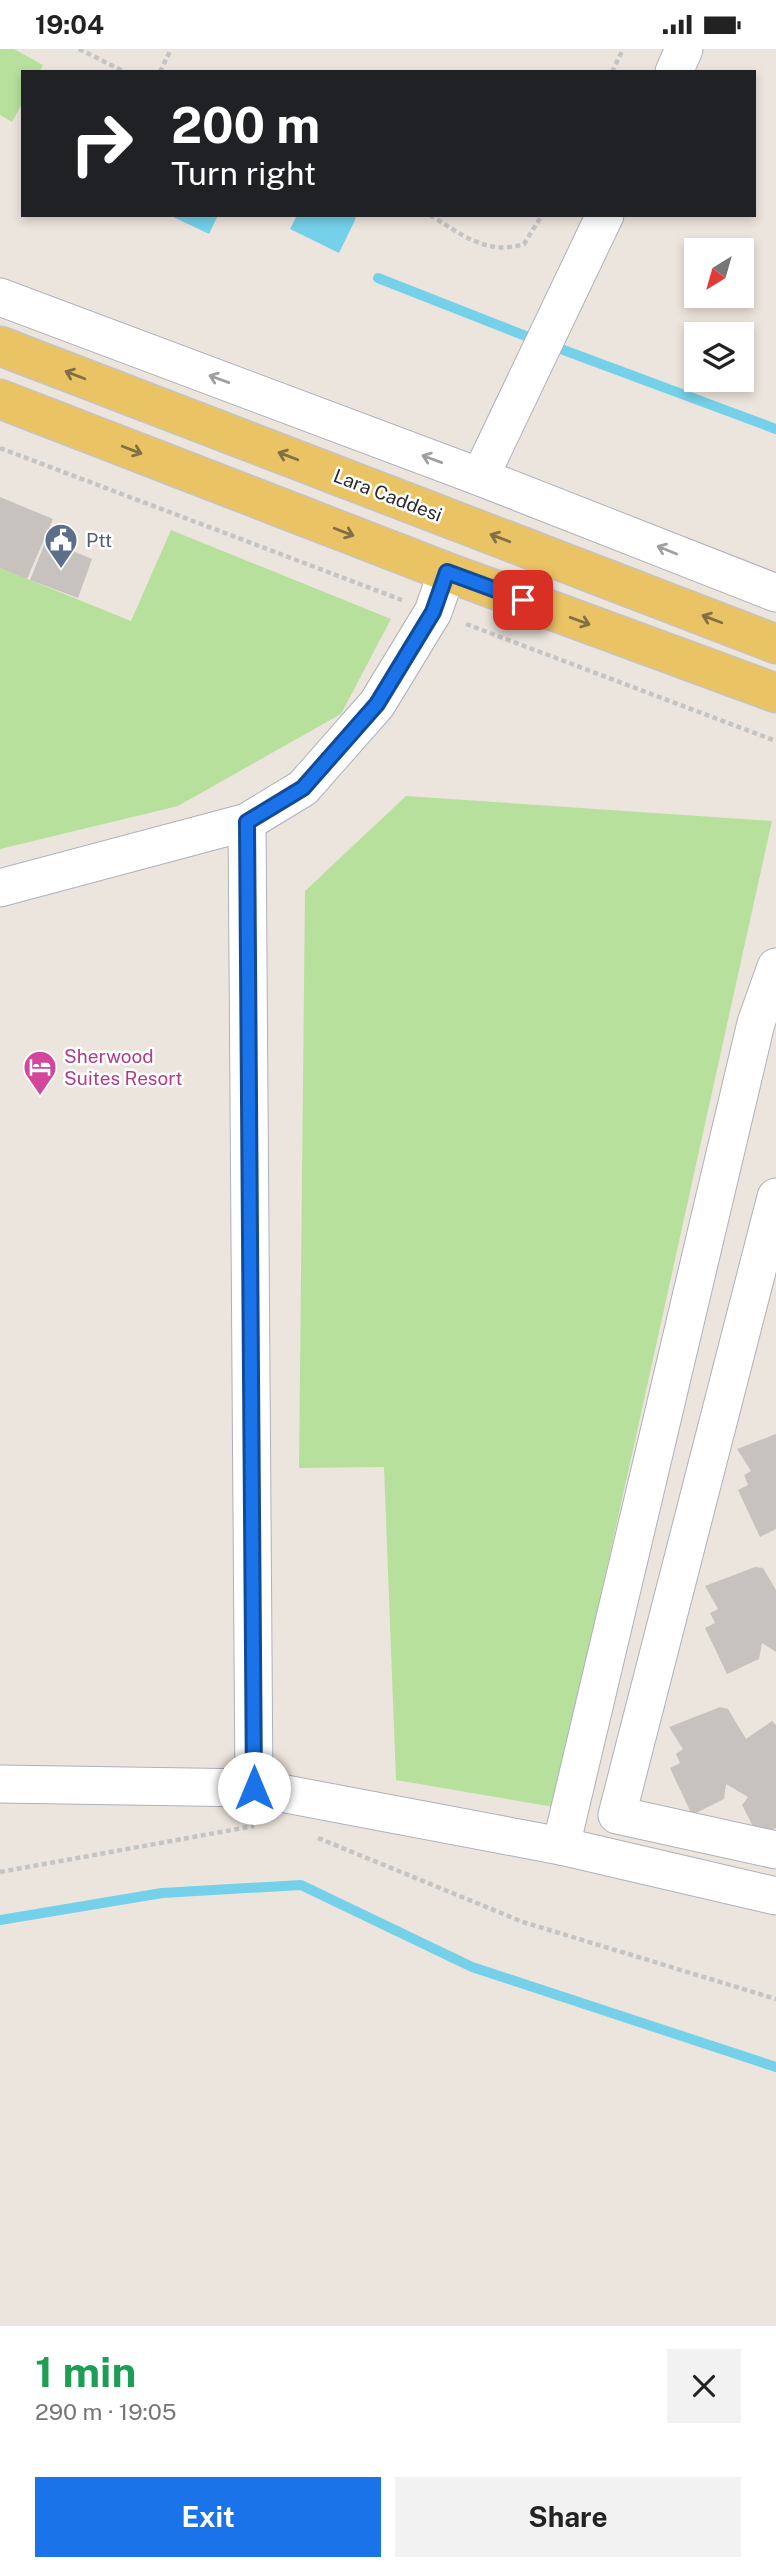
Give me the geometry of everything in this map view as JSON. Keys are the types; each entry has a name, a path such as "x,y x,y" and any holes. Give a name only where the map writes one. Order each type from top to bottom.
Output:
{"main road":[{"name":"Lara Caddesi","path":"0,346 776,644"},
{"path":"0,399 447,572 776,693"}],"street":[{"path":"675,70 684,49"},
{"path":"481,477 604,217"},
{"path":"0,297 481,477 776,593"},
{"path":"0,888 247,822 303,788 377,704 433,612 447,572"},
{"path":"247,822 254,1788"},
{"path":"561,1846 756,1023 776,967"},
{"path":"776,1197 617,1815 776,1850"},
{"path":"0,1784 254,1788 561,1846 776,1896"}],"path":[{"path":"79,49 121,70"},
{"path":"161,70 171,49"},
{"path":"613,70 623,49"},
{"path":"433,217 478,243 509,249 524,244 541,217"},
{"path":"0,448 776,741"},
{"path":"0,1872 265,1824"},
{"path":"317,1837 523,1922 776,1999"}],"green space":[{"path":"0,49 14,49 43,65 40,70 21,70 21,106 12,122 0,115"},
{"path":"171,530 391,619 341,714 178,806 0,849 0,568 131,621"},
{"path":"406,796 772,821 554,1807 396,1780 384,1467 299,1468 305,891"}],"water":[{"path":"173,217 217,217 209,234"},
{"path":"296,217 356,218 339,253 290,229"}],"building":[{"path":"0,497 53,519 27,579 0,568"},
{"name":"Ptt","path":"46,540 92,559 78,598 30,580"},
{"path":"776,1434 776,1529 760,1537 738,1490 748,1485 744,1475 751,1471 737,1449"},
{"path":"755,1567 763,1568 776,1590 776,1652 762,1643 759,1659 727,1674 705,1628 715,1623 710,1613 718,1609 705,1586"},
{"path":"720,1707 728,1709 746,1739 772,1721 776,1725 776,1828 758,1836 742,1805 748,1797 726,1784 724,1799 692,1815 670,1768 680,1763 676,1754 683,1749 669,1727"}],"waterway":[{"path":"378,278 536,340"},
{"path":"550,345 776,429"},
{"path":"0,1920 162,1893 301,1885 472,1967 776,2067"}],"place":[{"name":"Ptt","path":"61,570"},
{"name":"Sherwood Suites Resort","path":"40,1097"}],"route":[{"path":"254,1788 247,822 303,788 377,704 433,612 447,572 523,600"}]}
